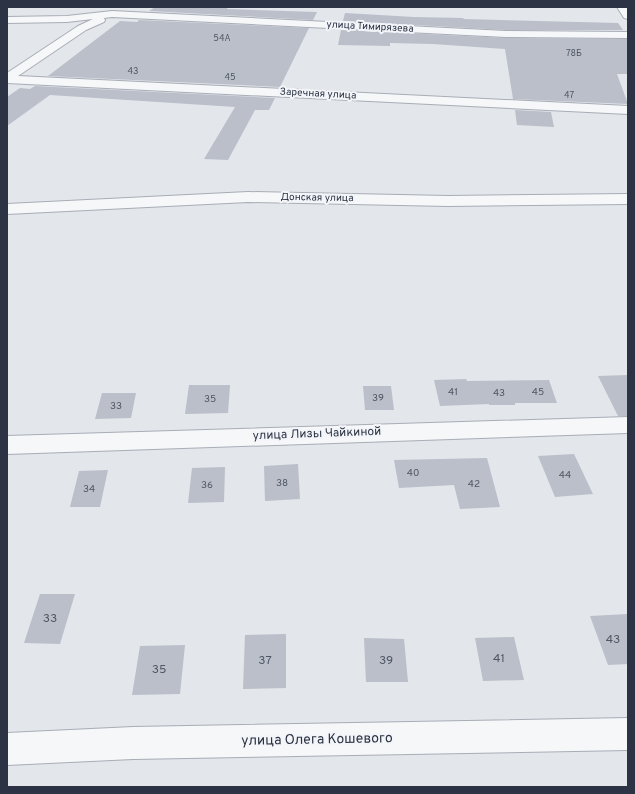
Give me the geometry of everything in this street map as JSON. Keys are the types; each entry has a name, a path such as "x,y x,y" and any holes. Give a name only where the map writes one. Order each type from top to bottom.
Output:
{"street":[{"name":"улица Тимирязева","path":"7,78 82,28 124,7"},
{"path":"622,7 628,16"},
{"name":"улица Тимирязева","path":"7,20 67,19 112,14 506,34 628,35"},
{"name":"Заречная улица","path":"7,78 628,110"},
{"name":"Донская улица","path":"7,209 248,197 448,201 628,199"},
{"name":"улица Лизы Чайкиной","path":"7,445 628,425"},
{"name":"улица Олега Кошевого","path":"7,749 141,743 628,734"}],"building":[{"path":"155,7 228,7 227,9 317,12 313,20 149,11"},
{"path":"345,13 464,19 618,23 623,30 506,30 343,21"},
{"path":"139,20 309,28 280,87 48,76 120,21 137,22"},
{"path":"341,30 506,38 628,39 628,74 617,74 628,104 513,99 505,49 433,44 390,43 390,46 338,45"},
{"path":"35,86 275,98 269,110 255,110 228,160 204,159 235,107 50,95 7,126 7,97 20,88 30,89"},
{"path":"515,110 551,112 554,127 517,125"},
{"path":"628,375 628,416 618,416 598,376"},
{"path":"466,379 467,381 549,380 557,403 440,406 434,380"},
{"path":"189,385 230,385 228,413 185,414"},
{"path":"363,386 391,386 394,410 365,410"},
{"path":"102,393 136,393 131,418 95,419"},
{"path":"574,454 593,494 555,497 538,456"},
{"path":"487,458 500,507 460,509 454,485 399,488 394,460"},
{"path":"298,464 300,499 265,501 264,466"},
{"path":"225,467 224,502 188,503 192,468"},
{"path":"108,470 100,507 70,507 79,471"},
{"path":"40,594 75,594 60,644 24,643"},
{"path":"628,614 628,664 608,665 590,616"},
{"path":"286,634 286,688 243,689 245,635"},
{"path":"514,637 524,680 483,681 475,638"},
{"path":"364,638 404,639 408,682 366,682"},
{"path":"185,645 180,694 132,695 140,646"}]}
